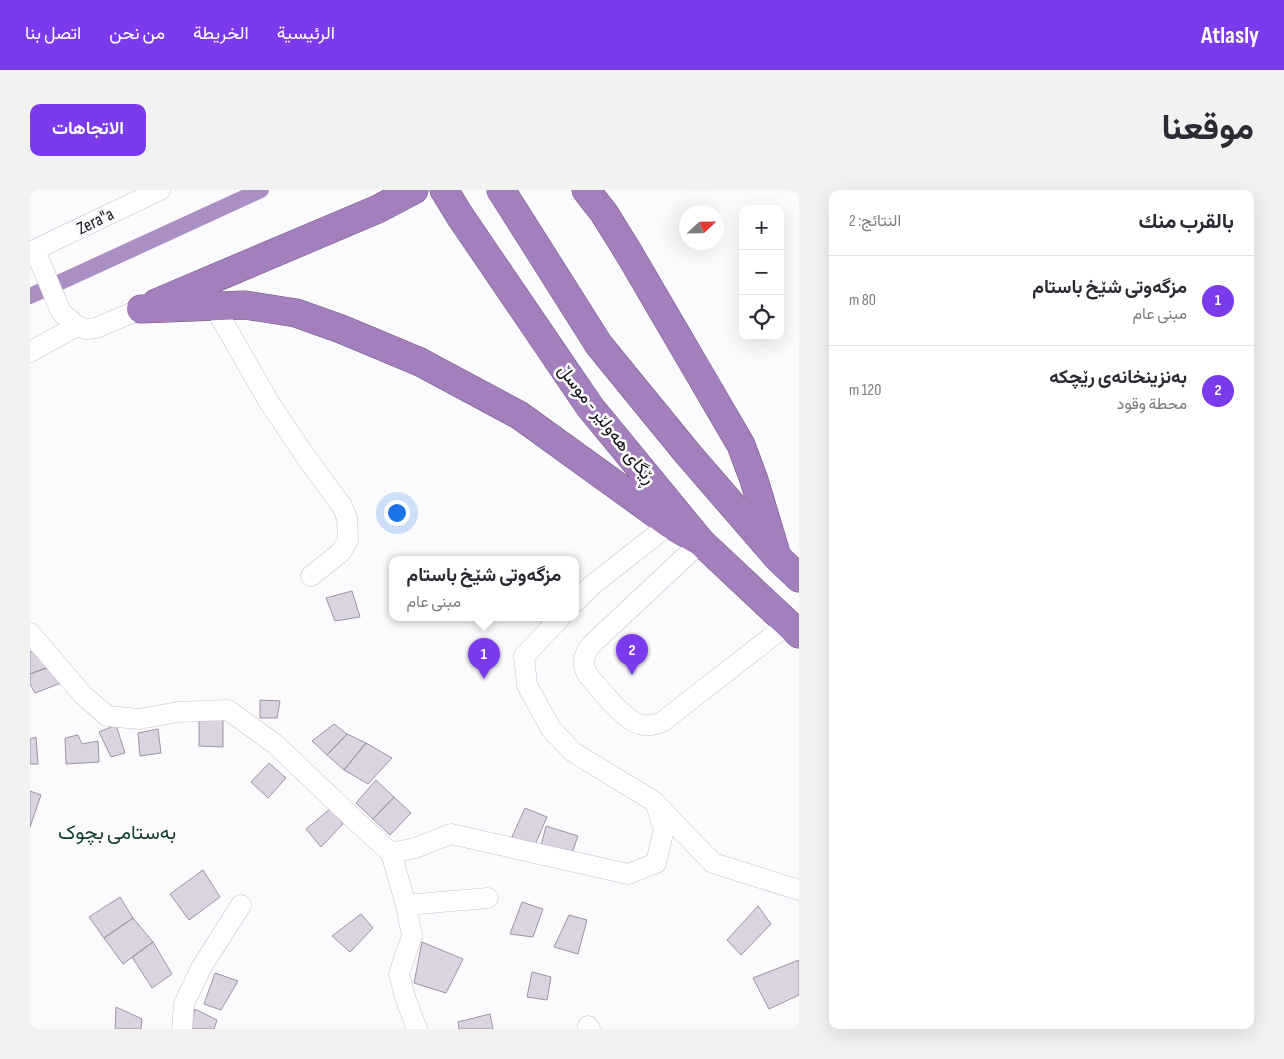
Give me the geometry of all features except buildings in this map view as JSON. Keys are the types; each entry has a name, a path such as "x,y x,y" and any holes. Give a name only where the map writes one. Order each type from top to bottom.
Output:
{"highway":[{"path":"141,309 378,209 414,190"},
{"name":"ڕێگای هەولێر - موسڵ","path":"444,190 590,407 700,542 794,629"},
{"path":"501,190 599,345 688,454 778,558 799,578"},
{"path":"586,190 604,213 630,255 741,445 778,558"},
{"path":"141,309 245,305 296,314 341,329 420,362 519,415 670,524 700,542"}],"street":[{"name":"Zera\"a","path":"32,251 160,190"},
{"path":"32,251 61,312 78,326 96,328 141,309"},
{"path":"214,306 270,402 308,460 342,506 347,518 348,540 341,552 311,576"},
{"path":"30,352 78,326"},
{"path":"579,598 591,586 670,524"},
{"path":"700,542 591,645 584,656 584,669 624,715 638,724 654,725 662,722 794,629"},
{"path":"557,621 524,656 527,686 551,729 573,752 655,802 713,862 799,890"},
{"path":"30,633 83,696 107,716 138,719 178,712 228,710 275,744 392,853 412,936 399,974 417,1029"},
{"path":"392,853 415,848 451,834 628,874 656,863 664,829 655,802"},
{"path":"406,905 488,898"},
{"path":"182,1029 184,1004 197,975 241,905"}],"waterway":[{"path":"30,296 261,190"}],"place":[{"name":"بەنزینخانەی رێچکە","path":"632,675"},
{"name":"مزگەوتی شێخ باستام","path":"484,679"}],"district":[{"name":"بەستامی بچوک","path":"117,832"}]}
